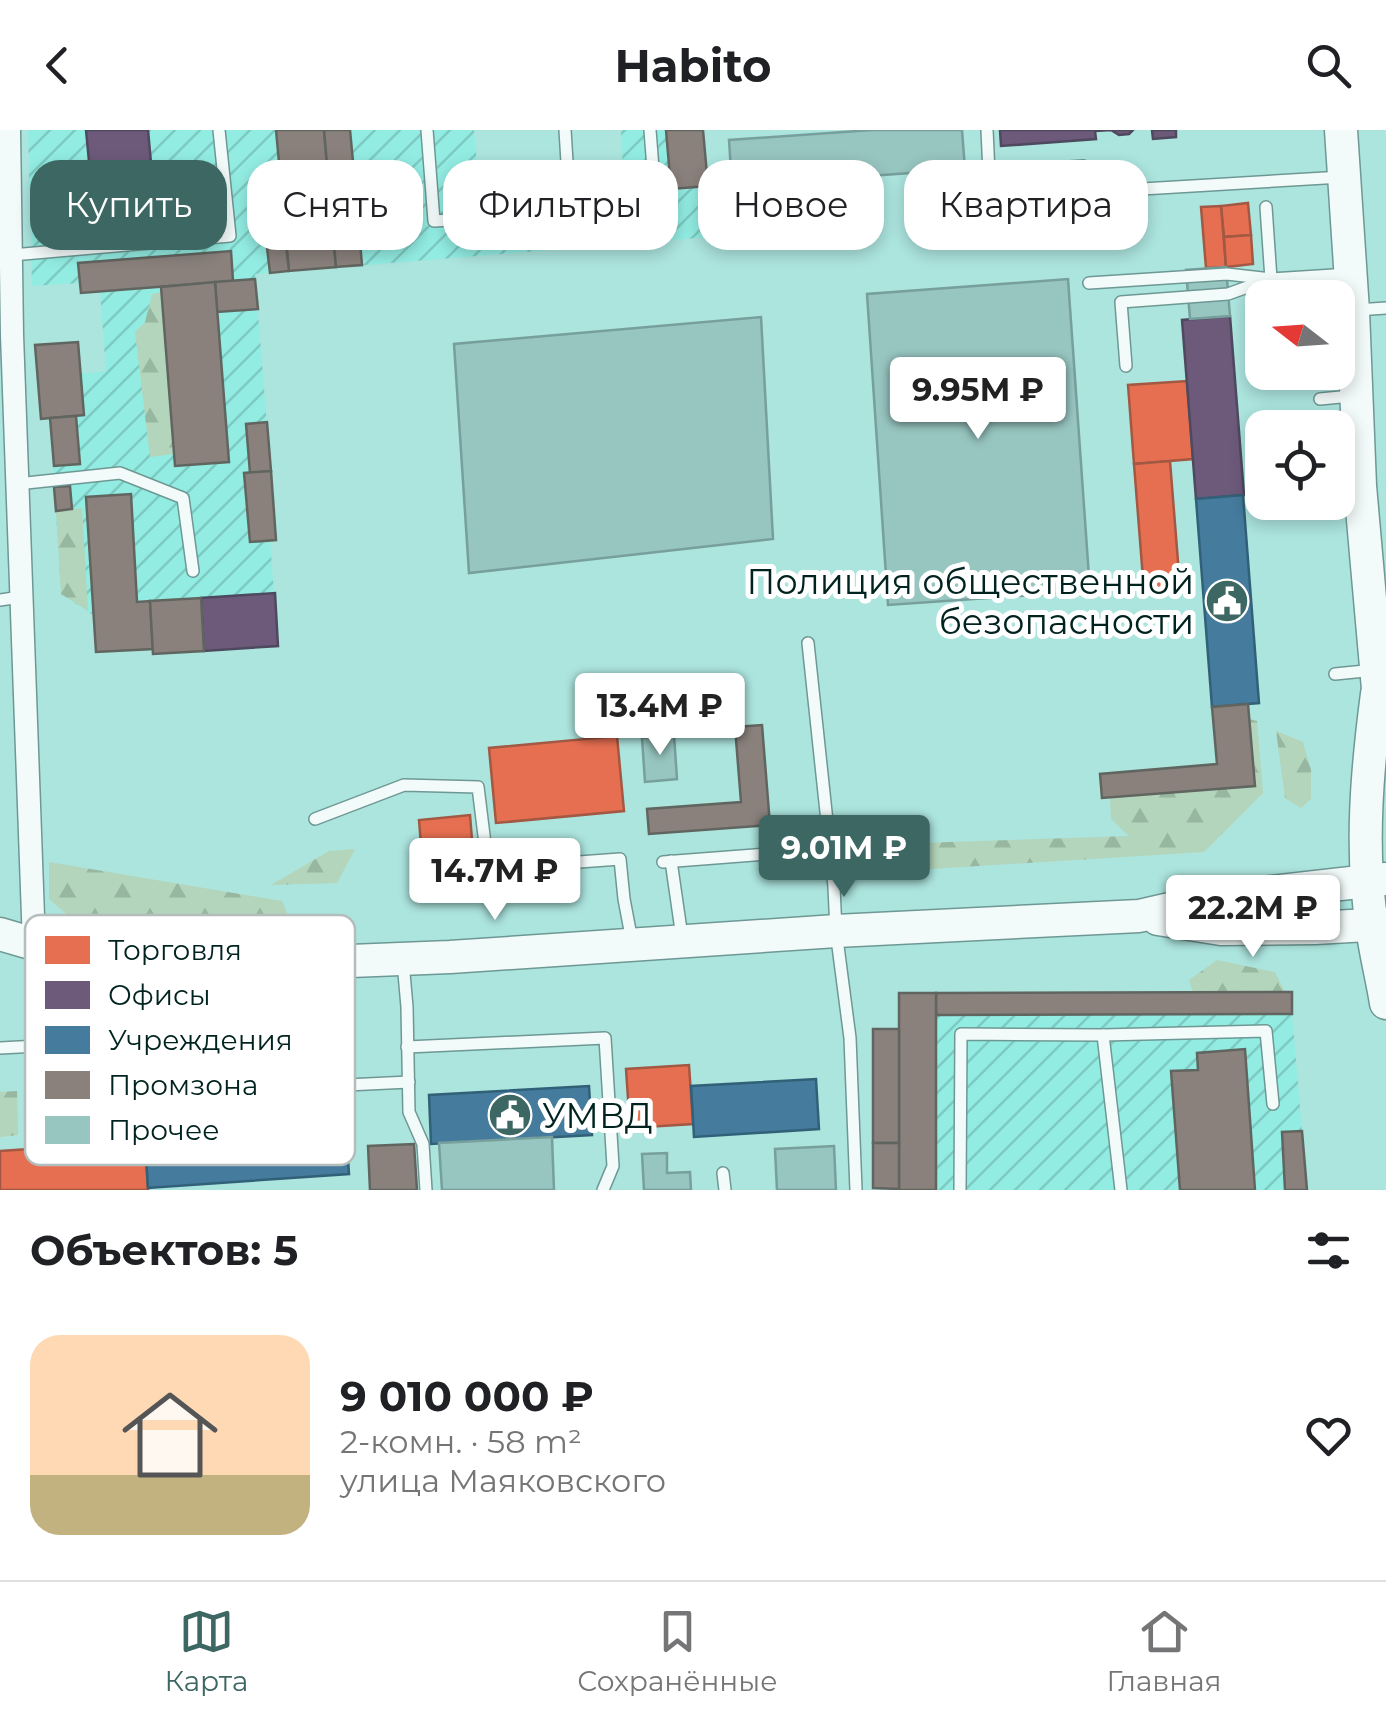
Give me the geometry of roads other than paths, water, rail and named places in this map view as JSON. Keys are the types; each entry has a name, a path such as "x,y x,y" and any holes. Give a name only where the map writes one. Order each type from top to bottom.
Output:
{"main road":[{"path":"1341,130 1350,280"},
{"path":"1355,368 1362,507 1379,609 1380,693 1370,750 1366,823 1377,879 1386,1003"},
{"path":"355,960 1139,916 1217,898 1377,879"},
{"path":"1139,916 1221,929 1379,925"},
{"path":"0,934 25,941"}],"street":[{"path":"8,130 5,171 12,255 6,335 18,484 10,598 32,915"}],"lane":[{"path":"12,255 230,236 219,130"},
{"path":"428,130 434,222 656,207 650,130"},
{"path":"565,130 567,160"},
{"path":"987,130 990,174 1083,166 1092,192 1345,177"},
{"path":"1266,207 1271,279"},
{"path":"1089,284 1227,274 1271,279 1349,274"},
{"path":"1126,366 1121,302 1228,294 1271,279"},
{"path":"1355,311 1386,308"},
{"path":"1320,399 1356,396"},
{"path":"18,484 120,472 183,498 193,571"},
{"path":"1355,508 1362,507"},
{"path":"808,642 850,1038 856,1190"},
{"path":"1334,674 1380,693"},
{"path":"315,820 404,785 478,787 488,868"},
{"path":"682,942 667,861 873,846"},
{"path":"429,872 620,860 633,945"},
{"path":"403,958 410,1112 423,1144 426,1190"},
{"path":"960,1190 960,1034 1266,1030 1273,1104"},
{"path":"1103,1035 1121,1190"},
{"path":"408,1046 605,1038 613,1166 603,1190"},
{"path":"0,1048 25,1047"},
{"path":"355,1085 409,1082"},
{"path":"724,1172 724,1190"}],"place":[{"name":"Полиция общественной безопасности","path":"1227,601"},
{"name":"УМВД","path":"510,1115"}]}
